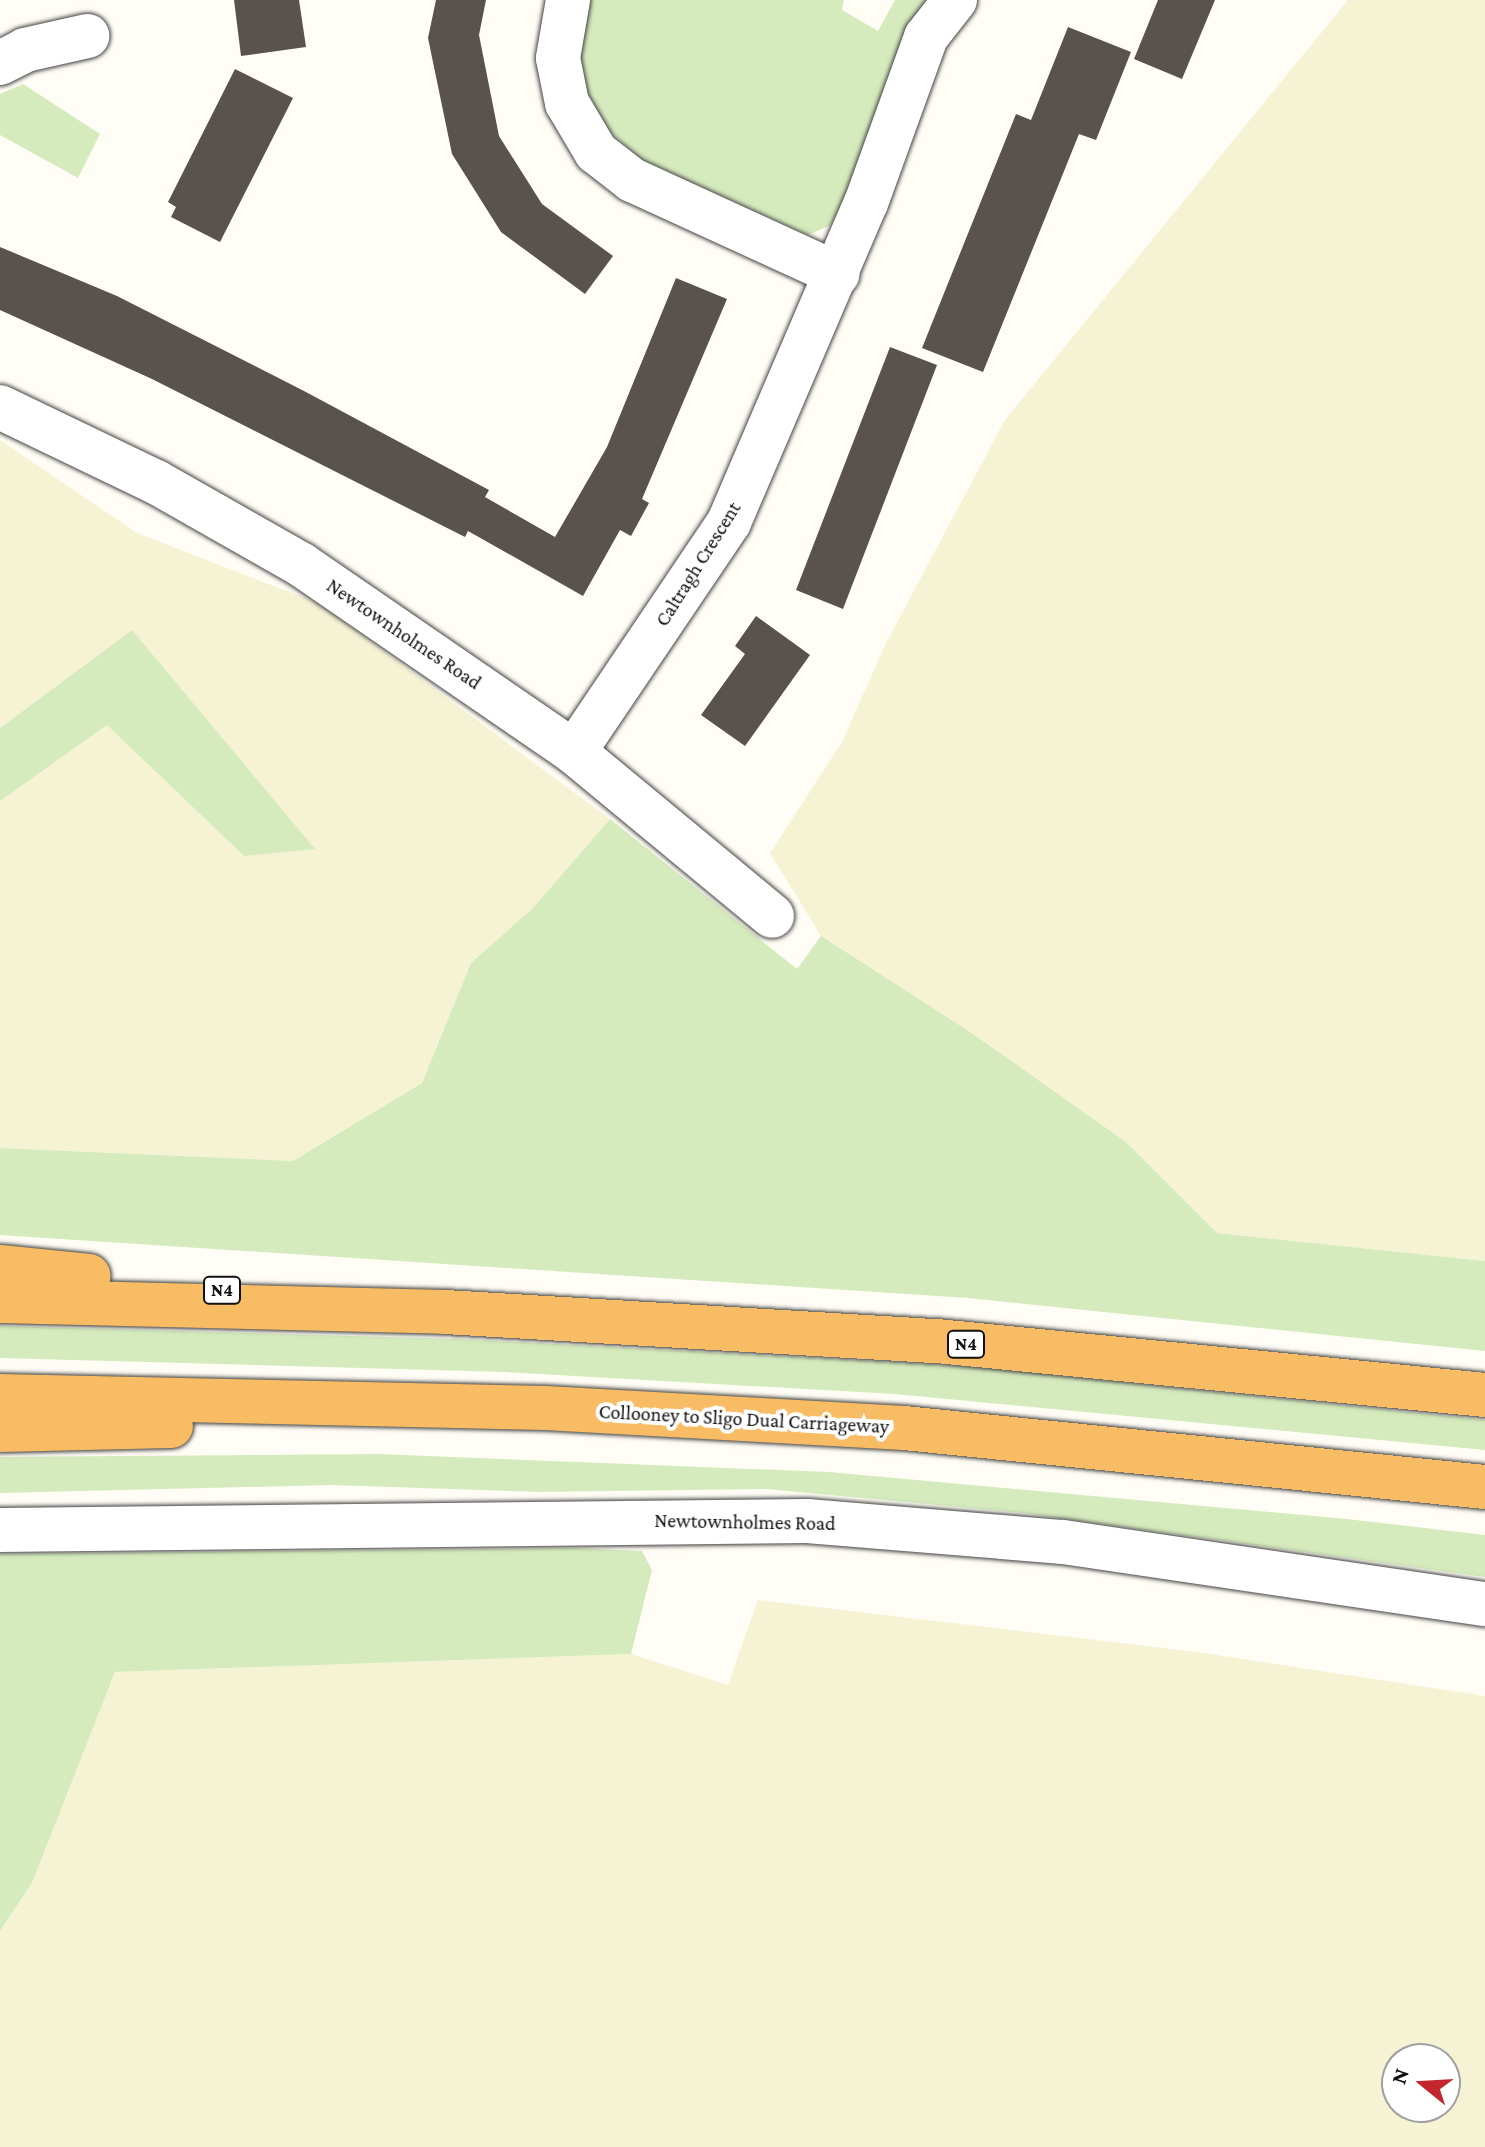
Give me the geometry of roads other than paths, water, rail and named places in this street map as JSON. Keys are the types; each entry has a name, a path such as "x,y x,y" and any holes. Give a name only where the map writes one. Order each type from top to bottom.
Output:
{"highway":[{"name":"N4","path":"0,1267 445,1312"},
{"name":"N4","path":"0,1301 445,1312 937,1341 1485,1395"},
{"name":"Collooney to Sligo Dual Carriageway","path":"0,1396 417,1404 904,1428 1485,1487"},
{"path":"0,1430 149,1428 417,1404"}],"street":[{"path":"568,0 558,58 567,103 596,152 632,180 837,274"},
{"name":"Caltragh Crescent","path":"574,752 729,522 837,274 926,37 955,0"},
{"path":"0,63 25,50 87,36"},
{"name":"Newtownholmes Road","path":"0,407 156,482 302,565 574,752 772,916"},
{"name":"Newtownholmes Road","path":"0,1530 807,1521 1063,1542 1485,1604"}]}
